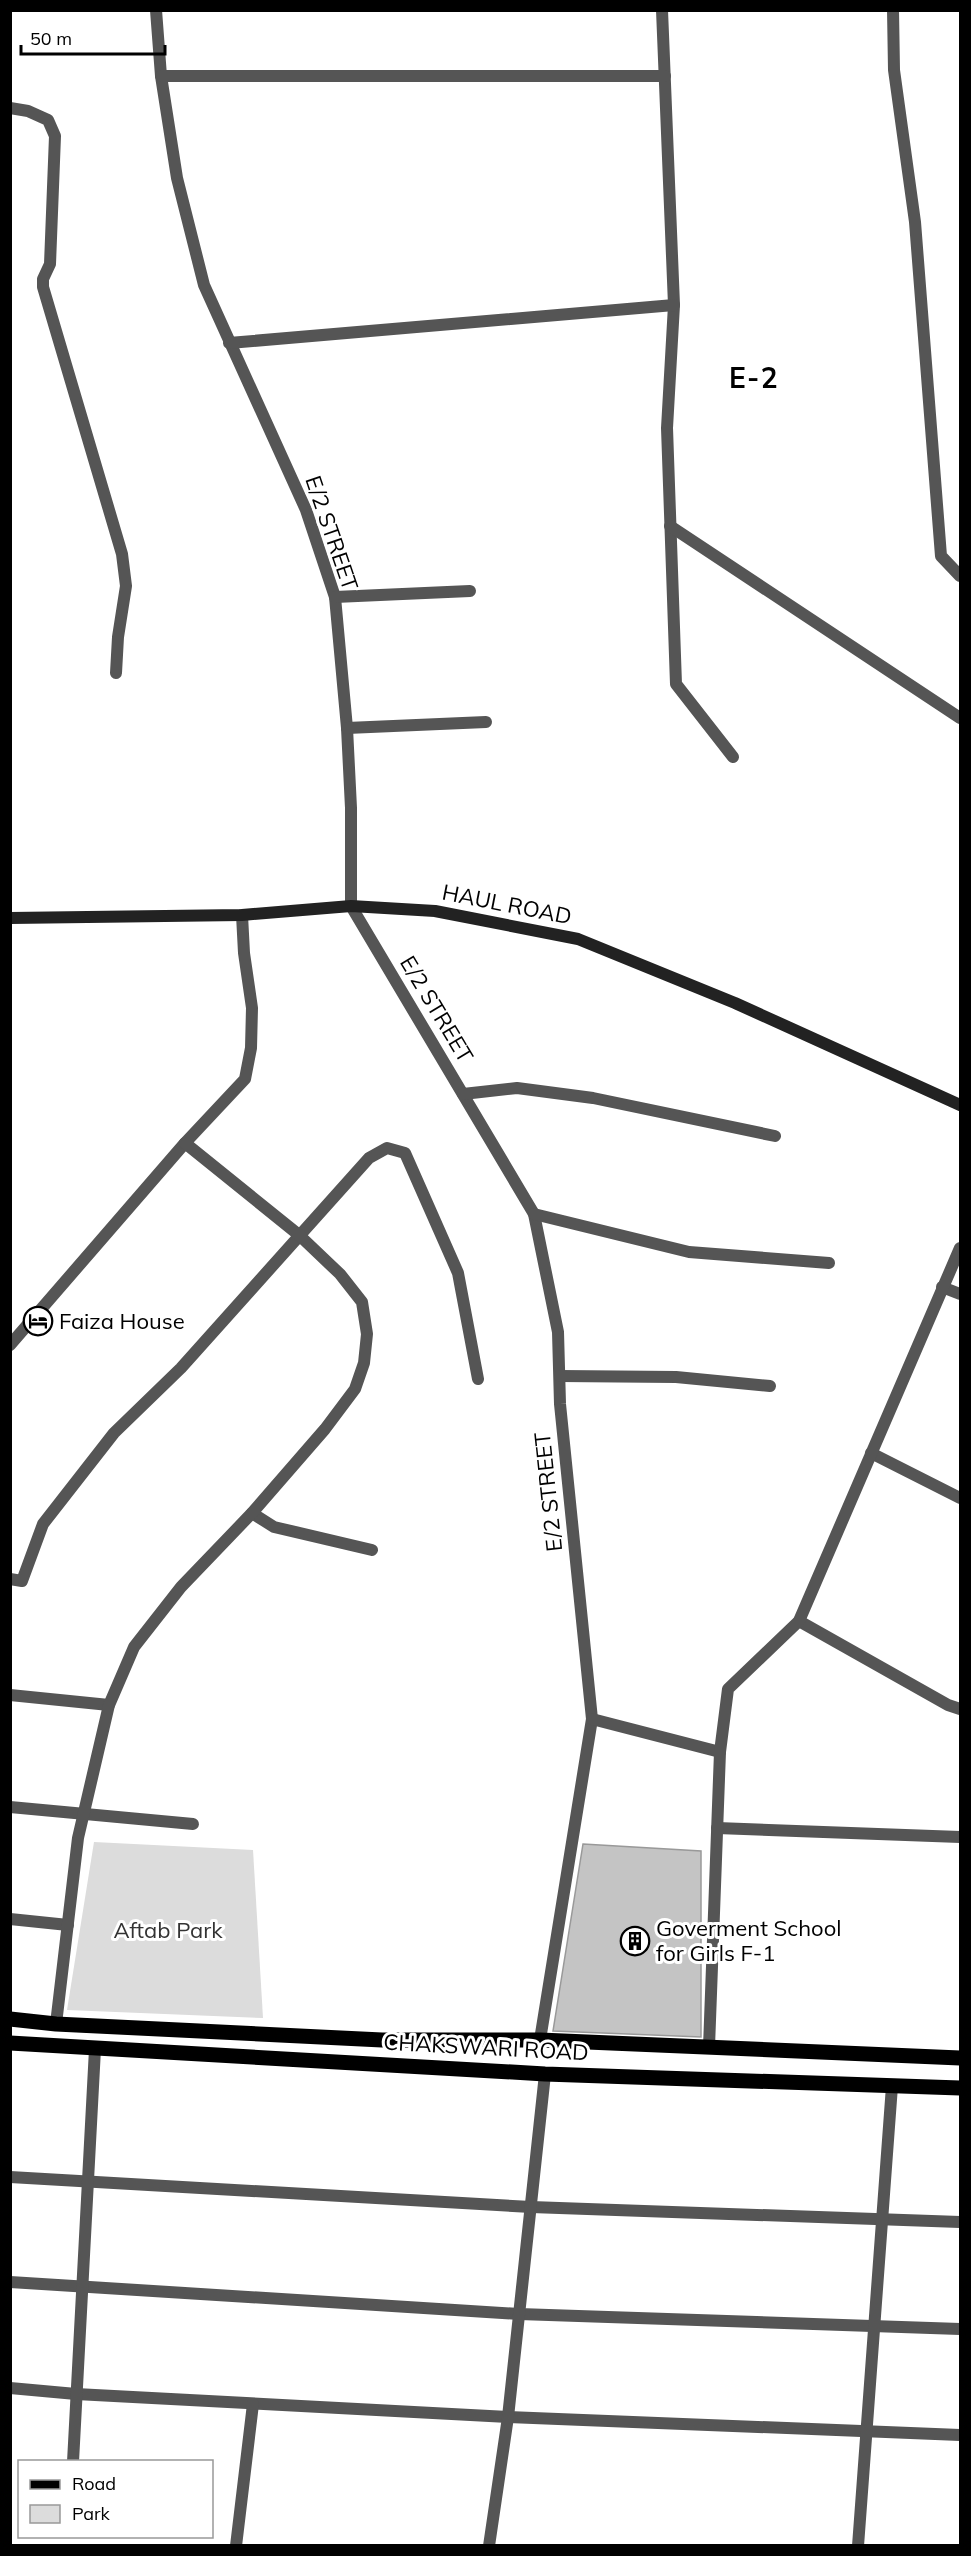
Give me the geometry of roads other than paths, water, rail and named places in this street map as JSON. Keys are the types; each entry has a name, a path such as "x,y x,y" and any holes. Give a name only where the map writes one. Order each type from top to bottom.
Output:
{"main road":[{"name":"HAUL ROAD","path":"10,918 242,915 351,906 435,910 578,939 735,1003 960,1106"},
{"name":"CHAKSWARI ROAD","path":"10,2019 56,2024 382,2040 540,2040 960,2058"},
{"name":"CHAKSWARI ROAD","path":"10,2043 545,2074 960,2088"}],"street":[{"name":"E/2 STREET","path":"156,10 161,76 177,178 204,285 306,510 335,597 347,728 351,808 351,906 534,1214 558,1332 560,1404 592,1719 540,2040"},
{"path":"662,10 674,305 666,428 676,684 733,757"},
{"path":"893,10 894,70 915,222 941,556 960,576"},
{"path":"161,76 664,76"},
{"path":"10,108 28,111 48,120 55,136 50,264 43,279 43,287 122,554 126,586 117,637 116,673"},
{"path":"229,343 674,305"},
{"path":"670,526 960,718"},
{"path":"335,597 470,591"},
{"path":"347,728 486,722"},
{"path":"10,1345 185,1143 245,1079 251,1048 252,1008 244,953 242,915"},
{"path":"463,1094 517,1088 593,1098 775,1136"},
{"path":"56,2024 84,1815 109,1706 134,1647 181,1587 252,1513 325,1428 355,1389 364,1363 367,1335 362,1302 340,1274 299,1235 185,1143"},
{"path":"10,1579 22,1581 43,1524 114,1433 181,1368 369,1158 387,1148 405,1153 458,1273 478,1379"},
{"path":"534,1214 689,1252 829,1263"},
{"path":"709,2047 720,1752 728,1689 799,1621 960,1248"},
{"path":"942,1287 960,1294"},
{"path":"560,1376 676,1377 770,1386"},
{"path":"871,1453 960,1498"},
{"path":"252,1513 274,1527 372,1550"},
{"path":"799,1621 948,1705 960,1709"},
{"path":"10,1695 109,1706"},
{"path":"592,1719 720,1752"},
{"path":"10,1807 193,1824"},
{"path":"717,1828 960,1837"},
{"path":"10,1919 68,1925"},
{"path":"73,2460 95,2049"},
{"path":"489,2546 508,2417 545,2074"},
{"path":"858,2546 892,2086"},
{"path":"10,2177 531,2207 960,2222"},
{"path":"10,2282 519,2313 960,2329"},
{"path":"10,2388 76,2394 508,2417 960,2435"},
{"path":"236,2546 253,2404"}],"place":[{"name":"Faiza House","path":"38,1321"},
{"name":"Goverment School for Girls F-1","path":"635,1941"}],"district":[{"name":"E-2","path":"754,378"}],"park label":[{"name":"Aftab Park","path":"168,1930"}]}
